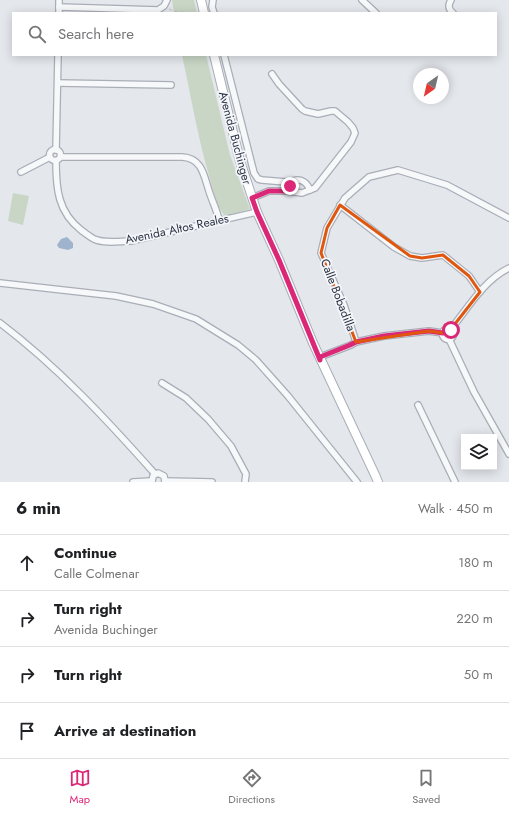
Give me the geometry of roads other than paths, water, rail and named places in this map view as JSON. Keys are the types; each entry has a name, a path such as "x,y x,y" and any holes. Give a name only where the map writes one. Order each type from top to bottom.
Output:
{"street":[{"path":"60,0 59,10 158,10 165,3"},
{"path":"201,0 204,12"},
{"path":"213,0 212,7 214,12"},
{"path":"362,0 375,12"},
{"path":"451,0 448,7 452,12"},
{"path":"58,56 56,150 61,156"},
{"name":"Avenida Buchinger","path":"214,56 240,161 257,212 279,260 320,360 378,482"},
{"path":"224,56 254,173 262,180 288,183 295,180 300,180 306,183 310,190"},
{"path":"252,198 269,191 302,193 315,188 351,142 355,133 348,122 335,111 318,114 302,109 272,74"},
{"path":"58,83 171,85"},
{"path":"21,172 50,157 51,152 56,150"},
{"path":"50,157 52,160 56,161 59,160 61,156"},
{"path":"61,156 187,157 197,163 201,168 219,220"},
{"name":"Avenida Altos Reales","path":"56,161 56,188 61,203 72,223 95,240 111,242 131,241 257,212"},
{"name":"Calle Bobadilla","path":"356,342 344,305 322,253 327,228 344,198 369,177 398,170 447,185 509,218"},
{"path":"287,191 290,188 288,183"},
{"path":"340,205 394,247 410,256 422,258 443,255 469,276 480,292"},
{"path":"451,330 480,292 501,272 509,268"},
{"path":"0,283 116,296 153,304 196,319 238,345 256,360 288,396 357,482"},
{"path":"0,323 22,340 69,383 115,429 155,474 161,474 165,478 165,482 212,482"},
{"path":"443,333 446,329 451,330"},
{"path":"449,339 453,336 453,332 451,330"},
{"path":"320,360 320,357 356,342 384,336 429,331 443,333"},
{"path":"443,333 444,338 449,339 474,392 509,454"},
{"path":"162,383 186,398 208,419 231,446 246,474 245,482"},
{"path":"418,405 455,482"},
{"path":"133,482 151,481 155,474"}],"water":[{"path":"67,237 73,243 73,248 68,250 59,248 57,245 61,239"}]}
